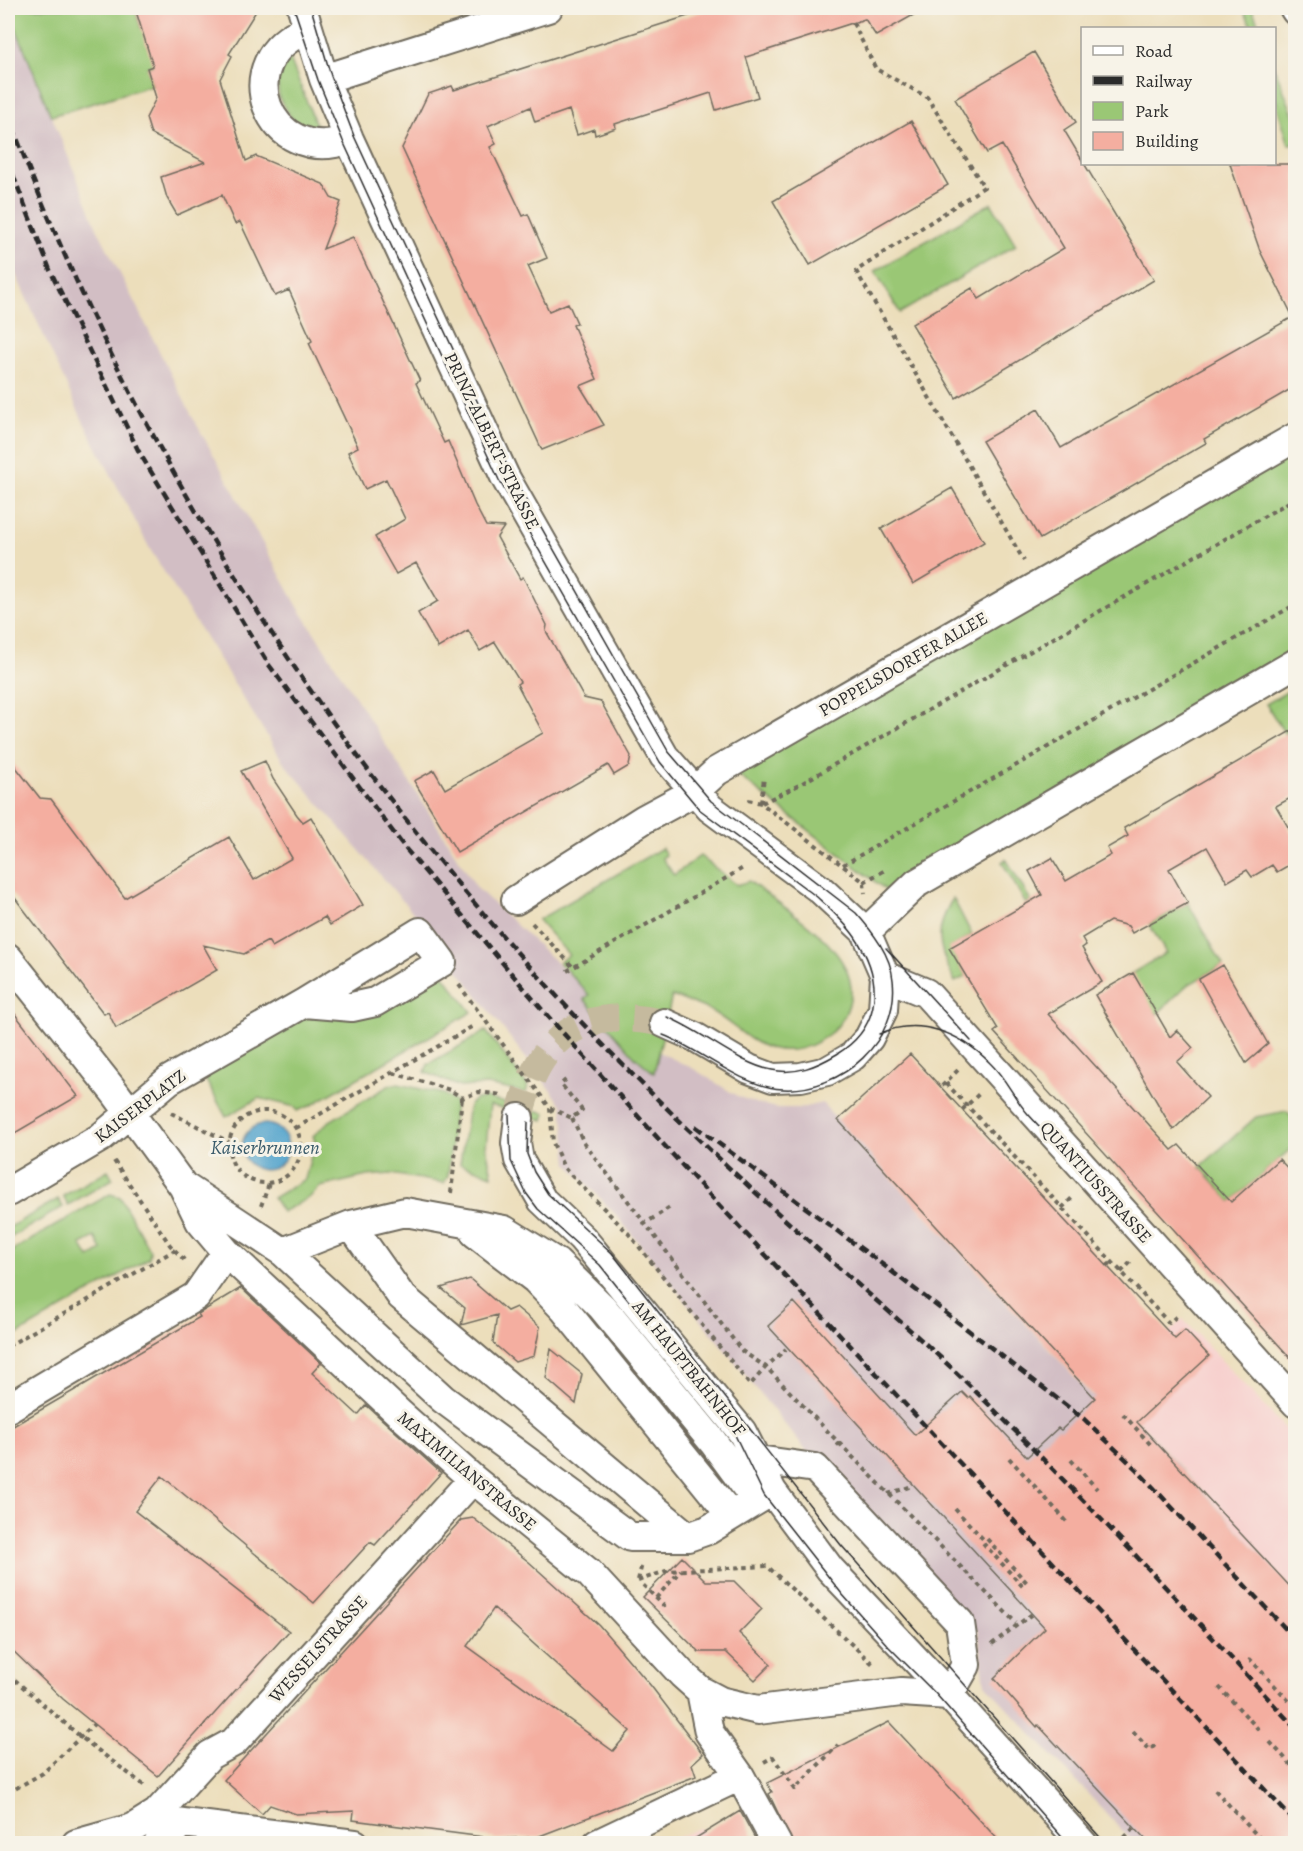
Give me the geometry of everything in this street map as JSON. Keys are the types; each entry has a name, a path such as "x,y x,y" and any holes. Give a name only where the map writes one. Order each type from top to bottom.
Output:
{"street":[{"path":"324,79 548,8"},
{"name":"PRINZ-ALBERT-STRASSE","path":"305,18 324,79 349,139 505,477 664,756 694,792"},
{"name":"PRINZ-ALBERT-STRASSE","path":"305,18 272,53 266,68 264,84 270,113 279,126 300,141 329,143 349,139"},
{"name":"POPPELSDORFER ALLEE","path":"516,900 652,815 694,792 717,771 1296,437"},
{"path":"866,932 917,883 1296,663"},
{"path":"664,1023 695,1037 749,1069 773,1078 801,1077 828,1071 853,1056 869,1038 883,1010 885,976 866,932 821,890 710,808 694,792"},
{"name":"KAISERPLATZ","path":"8,1192 100,1138 169,1080 304,1003 420,932 442,962"},
{"name":"MAXIMILIANSTRASSE","path":"8,958 183,1186 200,1221 226,1252 472,1479 589,1573 682,1674 701,1691"},
{"name":"QUANTIUSSTRASSE","path":"885,976 926,993 1198,1298 1296,1403"},
{"name":"AM HAUPTBAHNHOF","path":"520,1106 516,1143 519,1160 542,1200 582,1238 742,1432 758,1460 764,1495 830,1569 950,1695 1083,1844"},
{"path":"183,1186 283,1252 443,1399 630,1537 649,1539 688,1537 708,1530 764,1495 687,1411 602,1307 557,1263 504,1230 405,1212 351,1225 283,1252"},
{"path":"448,1218 486,1239 536,1279 564,1310 730,1515"},
{"path":"351,1225 401,1296 688,1537"},
{"path":"8,1408 196,1296 223,1257"},
{"path":"701,1691 720,1701 758,1710 901,1692 950,1695 966,1665 960,1623 815,1468 758,1460"},
{"name":"WESSELSTRASSE","path":"162,1808 210,1755 234,1742 472,1479"},
{"path":"701,1691 709,1731 740,1776 777,1844"},
{"path":"597,1844 740,1776"},
{"path":"76,1844 133,1828 162,1808 355,1844"},
{"path":"158,1844 168,1837 162,1808"}],"path":[{"path":"853,22 876,69 927,97 984,187 856,271 1038,585"},
{"path":"865,893 864,882 761,803 799,785 1296,498"},
{"path":"843,865 1296,604"},
{"path":"567,971 746,867"},
{"path":"543,933 573,967"},
{"path":"442,962 550,1108 553,1143 564,1168 628,1233 750,1385 786,1349"},
{"path":"296,1128 473,1026"},
{"path":"957,1072 944,1084 1112,1262 1134,1290 1169,1323 1198,1298"},
{"path":"393,1073 450,1090 462,1098"},
{"path":"568,1078 561,1084 582,1110 572,1118"},
{"path":"462,1098 479,1092 520,1106 550,1108 572,1118 584,1143 643,1225 742,1351 766,1367 1016,1623"},
{"path":"962,1110 979,1095"},
{"path":"448,1218 462,1098"},
{"path":"130,1115 163,1109 229,1142"},
{"path":"264,1111 277,1113 296,1128 301,1139 298,1163 291,1173 269,1184 248,1179 239,1173 229,1153 229,1142 241,1120 252,1113 264,1111"},
{"path":"108,1154 175,1250 205,1282"},
{"path":"1032,1185 1036,1181"},
{"path":"259,1212 269,1184"},
{"path":"1062,1208 1069,1202"},
{"path":"643,1225 670,1207"},
{"path":"8,1346 175,1250"},
{"path":"1107,1266 1112,1262"},
{"path":"1122,1414 1151,1445"},
{"path":"815,1468 839,1443"},
{"path":"1009,1458 1069,1524"},
{"path":"1071,1460 1097,1489"},
{"path":"888,1494 912,1486"},
{"path":"955,1509 1027,1587"},
{"path":"666,1608 638,1581 666,1571 767,1566 874,1665"},
{"path":"656,1598 681,1570"},
{"path":"966,1665 1016,1623 1032,1614"},
{"path":"1249,1658 1290,1702"},
{"path":"8,1674 162,1808"},
{"path":"1219,1687 1260,1731"},
{"path":"8,1793 43,1773 94,1724"},
{"path":"1133,1732 1150,1750 1155,1745"},
{"path":"1270,1742 1296,1770"},
{"path":"785,1774 795,1789 838,1746"},
{"path":"1215,1790 1265,1844"},
{"path":"1118,1844 1135,1827"}],"shaded area":[{"path":"8,8 98,230 193,418 298,607 477,888 575,980 589,995 584,999 635,1057 653,1072 659,1052 694,1069 737,1096 755,1103 777,1108 801,1108 822,1103 1092,1396 1105,1385 1295,1592 1295,1843 1134,1843 985,1684 978,1632 804,1448 616,1215 568,1164 562,1105 420,921 284,763 151,551 82,419 8,258"},
{"path":"1183,1319 1295,1439 1295,1592 1109,1388"},
{"path":"737,1813 754,1844 662,1844 700,1828 704,1833"}],"green space":[{"path":"8,8 138,8 135,9 141,28 187,55 147,67 152,85 51,116"},
{"path":"1243,8 1252,8 1260,27 1252,27"},
{"path":"289,56 319,133 295,124 279,98 277,77"},
{"path":"1276,71 1295,119 1295,142 1289,145 1276,102"},
{"path":"991,203 1016,245 900,313 875,271"},
{"path":"1295,447 1295,654 886,890 735,773"},
{"path":"1295,687 1295,728 1285,734 1266,704"},
{"path":"662,848 666,855 662,858 674,875 700,856 737,885 749,881 799,918 832,948 844,965 850,982 850,1000 847,1010 833,1031 815,1043 800,1049 777,1050 753,1041 711,1011 672,996 654,1073 635,1057 584,999 589,995 559,962 569,955 538,920"},
{"path":"1006,859 1031,901 1026,904 1002,862"},
{"path":"953,898 972,935 950,948 966,976 955,982 940,940 942,921"},
{"path":"1188,903 1223,965 1186,986 1157,1014 1139,1004 1124,978 1166,953 1149,924"},
{"path":"442,973 472,1012 310,1106 297,1111 295,1107 259,1098 226,1117 202,1073 284,1023"},
{"path":"486,1031 528,1086 526,1093 487,1085 460,1087 425,1072 428,1064"},
{"path":"398,1084 444,1094 455,1102 448,1176 444,1183 391,1174 367,1176 320,1187 309,1198 282,1212 273,1198 305,1179 315,1141 313,1136 328,1122 390,1085"},
{"path":"486,1098 546,1113 544,1120 490,1105 486,1147 492,1175 460,1164 469,1105 476,1099"},
{"path":"1287,1111 1295,1121 1295,1145 1231,1202 1200,1167 1256,1117"},
{"path":"108,1170 113,1179 68,1205 63,1196"},
{"path":"110,1194 120,1197 150,1251 149,1258 8,1340 8,1253","holes":["95,1237 102,1250 89,1258 81,1244"]},
{"path":"58,1199 63,1207 8,1239 8,1228"}],"water":[{"name":"Kaiserbrunnen","path":"265,1124 281,1131 288,1147 281,1163 265,1170 249,1163 242,1147 249,1131"}],"building":[{"path":"135,8 258,8 229,54 232,56 220,79 246,161 256,156 323,184 331,198 341,202 323,249 353,237 420,381 416,383 444,443 448,441 475,505 486,526 504,527 497,537 520,579 523,577 547,625 546,631 584,698 601,702 631,756 629,766 614,775 608,765 457,852 414,781 434,770 445,789 543,733 517,684 520,682 495,642 480,651 468,630 438,648 418,613 438,601 416,563 396,574 375,537 405,519 386,479 365,489 348,452 358,447 309,343 312,341 289,290 275,296 240,222 235,224 222,195 177,215 167,198 161,177 205,162 151,134 146,118 156,98 147,68 153,66"},
{"path":"713,8 926,8 876,36 865,19 746,57 758,97 716,110 711,93 615,124 616,128 595,135 594,129 577,135 569,110 535,122 530,107 488,126 496,144 490,147 523,216 528,214 547,258 528,266 549,311 568,303 577,323 573,325 597,379 580,386 604,425 542,450 402,148 428,94 452,86 454,90"},
{"path":"1034,52 1076,122 1064,130 1081,158 1081,165 1085,165 1154,280 956,398 912,324 972,288 979,299 1064,248 1002,145 987,153 955,99"},
{"path":"911,121 948,185 810,265 773,201"},
{"path":"1296,164 1296,386 1204,439 1206,443 1040,539 982,441 1038,409 1061,448 1293,317 1260,251 1230,165"},
{"path":"952,488 984,542 913,584 881,529"},
{"path":"1296,728 1296,795 1276,806 1296,841 1296,861 1277,872 1272,865 1252,877 1247,870 1227,882 1207,847 1169,869 1188,903 1132,933 1128,926 1110,921 1082,938 1086,945 1082,948 1102,982 1048,1014 1172,1150 1179,1145 1231,1202 1279,1159 1296,1177 1296,1364 994,1032 998,1029 949,948 1042,895 1029,871 1052,858 1066,881 1111,855 1107,848 1128,836 1124,828"},
{"path":"8,757 40,798 51,799 125,898 229,837 254,880 292,858 241,771 265,761 273,779 297,815 303,822 311,817 363,905 330,925 325,917 272,947 268,941 244,954 203,945 217,970 116,1028 108,1012 104,1014 8,889"},
{"path":"1223,965 1268,1044 1246,1063 1199,979"},
{"path":"1133,973 1170,1037 1177,1030 1193,1048 1177,1062 1208,1097 1173,1130 1095,995"},
{"path":"8,1005 78,1096 8,1137"},
{"path":"910,1054 1175,1339 1185,1330 1209,1356 1137,1422 1296,1593 1296,1844 1150,1844 1038,1725 1037,1727 994,1678 1045,1628 768,1326 794,1302 915,1435 962,1392 968,1398 970,1396 1027,1457 1058,1428 1061,1430 1095,1398 838,1120"},
{"path":"470,1279 507,1311 516,1307 540,1327 534,1356 515,1362 493,1343 497,1315 461,1325 465,1308 441,1288"},
{"path":"241,1288 321,1363 312,1373 358,1415 366,1405 441,1473 375,1545 370,1542 314,1603 162,1476 135,1511 289,1631 158,1776 63,1699 8,1646 8,1429 200,1317 198,1314"},
{"path":"551,1349 582,1374 576,1404 546,1378"},
{"path":"473,1518 529,1562 599,1625 651,1686 703,1754 692,1764 696,1776 537,1837 499,1839 353,1820 354,1811 296,1814 270,1805 262,1814 224,1780 461,1520","holes":["494,1608 630,1731 613,1751 467,1646"]},
{"path":"682,1557 706,1581 734,1581 762,1609 739,1633 771,1664 755,1680 726,1652 699,1652 643,1597"},
{"path":"889,1722 1002,1844 793,1844 769,1794 772,1792 767,1783"},
{"path":"740,1811 758,1844 686,1844"}],"tunnel":[{"path":"519,1118 537,1066 567,1033 586,1024 608,1019 634,1019 664,1023"}],"tram line":[{"path":"294,8 318,80 343,141 499,480 660,762 699,809 817,897 842,921 864,953 874,985 874,1000 870,1015 863,1030 852,1043 822,1062 798,1070 781,1071 760,1067 667,1017"},
{"path":"311,8 331,76 354,136 511,474 668,751 711,801 856,913 880,944 889,962 893,980 893,1002 887,1023 877,1042 863,1058 846,1072 826,1082 805,1088 767,1087 737,1075 663,1035"},
{"path":"886,948 971,1041"},
{"path":"879,1034 894,1029 924,1027 953,1036 979,1052 1000,1075 1028,1114 1127,1222"},
{"path":"509,1114 511,1161 526,1193 538,1209 600,1265 734,1433 764,1495 842,1594 889,1647 935,1693 1068,1844"},
{"path":"528,1122 527,1154 534,1172 548,1194 612,1253 841,1545 1106,1844"}],"railway":[{"path":"8,114 57,237 112,357 174,474 242,588 316,698 395,805 478,907 598,1039 729,1168 963,1379 1132,1552 1296,1729"},
{"path":"8,162 50,270 139,452 269,665 405,848 545,1013 692,1176 1296,1823"},
{"path":"695,1126 886,1267 1084,1419 1137,1470 1296,1640"}]}
